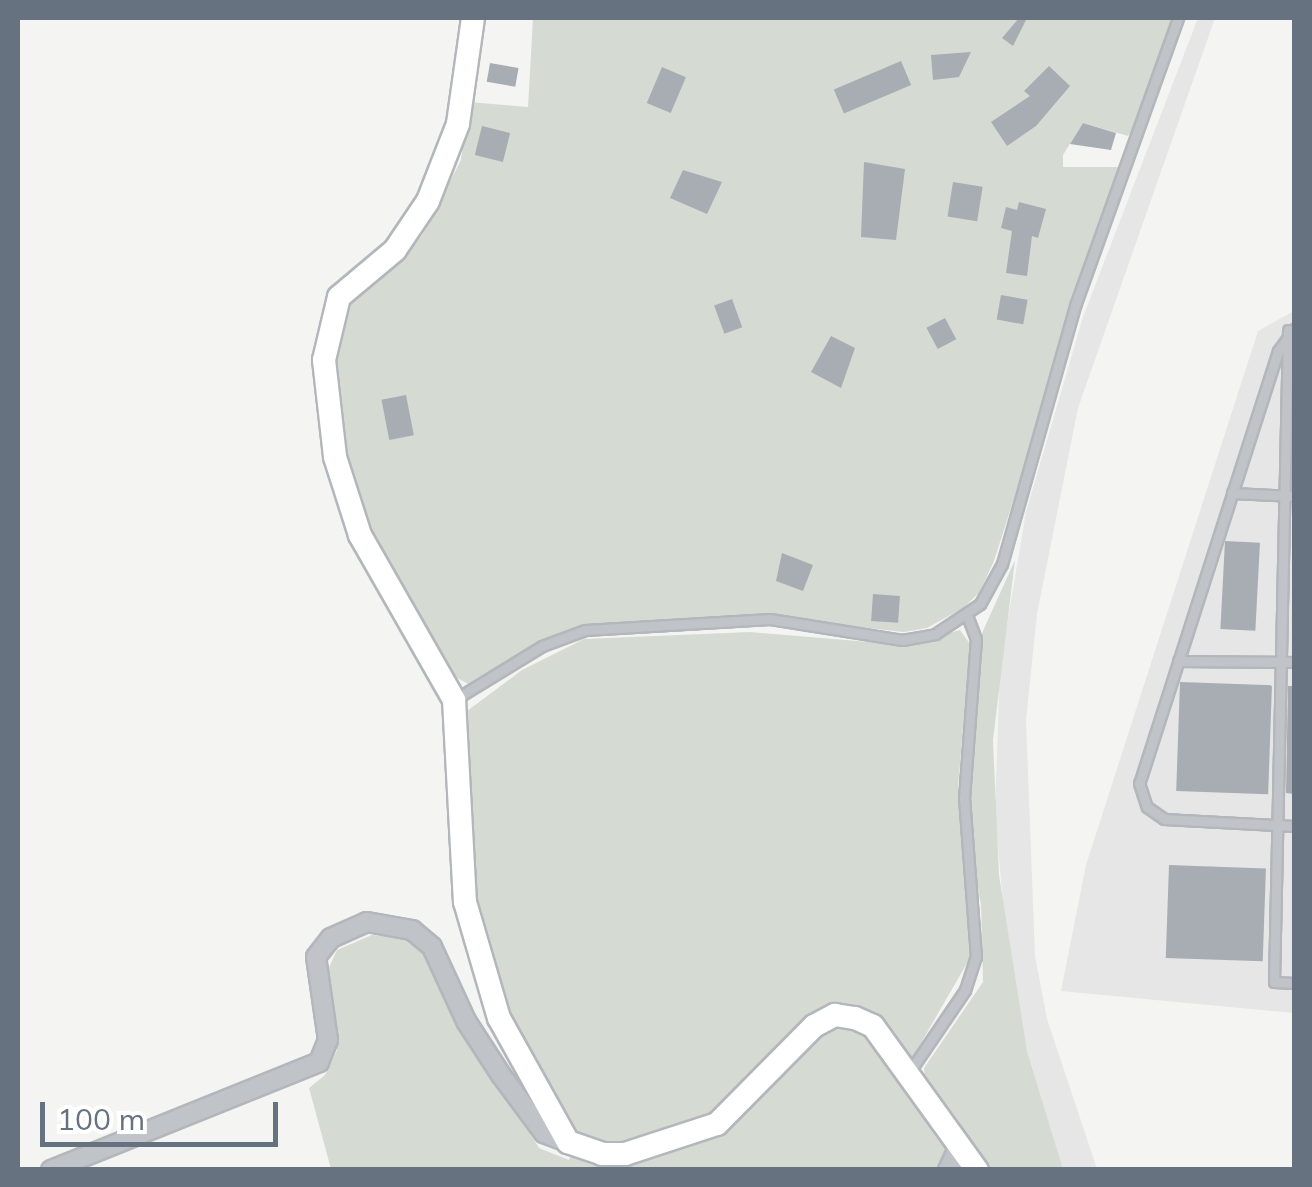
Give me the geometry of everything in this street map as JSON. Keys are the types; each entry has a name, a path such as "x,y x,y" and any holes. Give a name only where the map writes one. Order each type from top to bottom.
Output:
{"street":[{"path":"473,18 458,124 428,201 395,250 340,297 324,360 335,457 360,534 454,700 465,902 481,973 568,1142"},
{"path":"51,1170 319,1062 328,1040 317,982 322,946 366,922 421,937 439,958 466,1020 534,1122 568,1142 624,1154 698,1134 717,1124 791,1045 835,1015 873,1026 977,1170"},
{"path":"948,1170 960,1144"}],"lane":[{"path":"454,700 542,646 585,630 770,619 902,640 935,634 967,615 995,584 1076,303 1178,18"},
{"path":"1291,329 1232,494 1139,782 1148,807 1164,819 1294,826"},
{"path":"1291,329 1274,982 1294,984"},
{"path":"1232,494 1289,495"},
{"path":"908,1074 965,990 976,958 964,798 976,639 967,615"},
{"path":"1178,661 1294,662"}],"shaded area":[{"path":"533,18 1181,18 1146,116 1128,136 1083,123 1063,155 1063,167 1120,167 994,561 979,593 963,608 927,628 904,632 770,617 581,627 528,649 482,682 470,685 452,675 381,565 344,471 333,363 349,301 421,237 461,160 469,102 528,107"},
{"path":"1198,18 1215,18 1078,408 1037,614 1026,720 1035,956 1047,1019 1097,1169 1063,1170 1027,1051 1006,937 995,812 1000,666 1026,512 1083,317"},
{"path":"1294,311 1294,1013 1061,991 1086,865 1258,331"},
{"path":"1015,560 993,740 999,875 1027,1051 1063,1169 985,1169 925,1080 924,1068 983,982 981,905 970,845 970,724 982,633"},
{"path":"960,630 970,644 958,788 971,900 970,958 914,1055 894,1068 963,1169 331,1169 309,1088 325,1075 337,1050 326,974 337,950 372,935 405,938 432,960 456,1013 539,1148 569,1160 577,1140 508,1025 471,924 467,711 522,670 584,639 750,632 905,645"}],"building":[{"path":"1019,18 1027,18 1013,46 1002,38"},
{"path":"971,52 959,77 933,80 931,55"},
{"path":"901,61 911,85 844,113 834,90"},
{"path":"490,63 519,68 515,87 487,82"},
{"path":"1049,66 1070,86 1036,126 1007,146 991,122 1030,96 1024,91"},
{"path":"662,67 686,77 671,113 647,103"},
{"path":"1083,123 1116,133 1111,150 1070,144"},
{"path":"482,126 510,133 503,162 475,155"},
{"path":"864,162 905,169 896,240 861,237"},
{"path":"683,170 722,182 707,214 670,198"},
{"path":"953,182 983,187 977,221 948,217"},
{"path":"1019,202 1046,209 1038,238 1032,236 1027,276 1006,273 1012,231 1001,228 1006,207 1017,210"},
{"path":"1001,295 1028,300 1023,324 997,320"},
{"path":"732,299 742,327 724,334 714,305"},
{"path":"945,318 956,339 938,349 926,328"},
{"path":"831,336 855,348 841,388 811,372"},
{"path":"406,395 414,435 389,440 381,400"},
{"path":"1225,541 1260,543 1255,631 1220,629"},
{"path":"782,553 813,565 803,591 776,581"},
{"path":"873,594 900,596 898,623 871,621"},
{"path":"1180,682 1272,685 1268,794 1176,791"},
{"path":"1288,686 1294,686 1294,794 1286,793"},
{"path":"1169,865 1266,868 1263,961 1166,958"}]}
